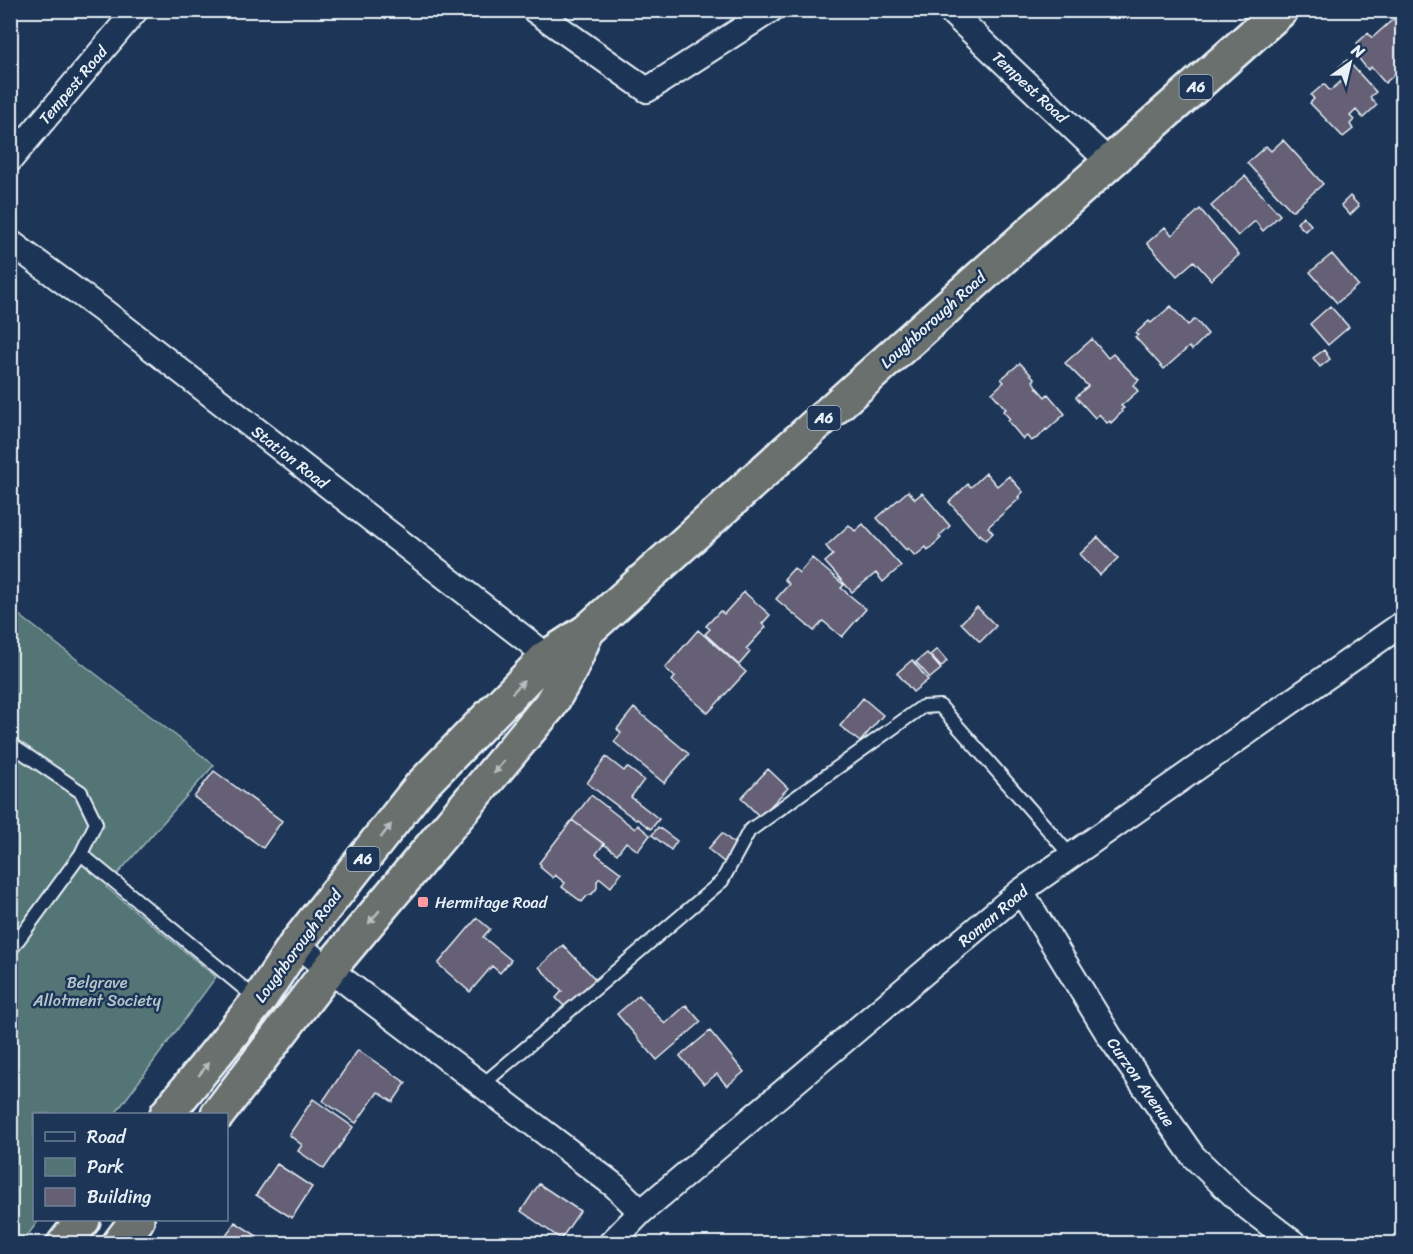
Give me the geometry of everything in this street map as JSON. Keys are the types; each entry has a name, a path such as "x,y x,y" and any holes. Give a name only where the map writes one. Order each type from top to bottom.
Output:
{"highway":[{"name":"Loughborough Road","path":"168,1113 259,1000 296,944 420,787 558,664 587,631 1281,10"},
{"name":"Loughborough Road","path":"219,1113 330,968 550,705 558,664"},
{"path":"64,1244 82,1221"},
{"path":"119,1244 136,1221"}],"street":[{"name":"Tempest Road","path":"10,160 136,10"},
{"path":"534,10 647,90 771,10"},
{"name":"Tempest Road","path":"949,10 1110,163"},
{"name":"Station Road","path":"10,242 116,321 558,664"},
{"name":"Roman Road","path":"610,1244 641,1212 1022,891 1402,624"},
{"name":"Curzon Avenue","path":"1022,891 1110,1037 1193,1156 1243,1204 1293,1243"},
{"path":"296,944 615,1186 641,1212"}],"lane":[{"path":"482,1085 722,881 749,831 922,707 940,706 1071,856"},
{"path":"10,744 81,792 96,822 81,854 10,951"},
{"path":"81,854 259,1000"}],"green space":[{"name":"Belgrave Allotment Society","path":"10,608 214,765 106,887 216,977 116,1113 33,1113 33,1221 38,1221 21,1244 10,1243"}],"building":[{"path":"1399,14 1402,17 1402,68 1385,83 1371,67 1368,70 1356,55 1360,47 1357,43 1368,33 1372,38"},
{"path":"1347,60 1376,92 1370,97 1377,105 1363,118 1356,110 1350,116 1354,120 1350,124 1353,129 1343,137 1310,103 1314,99 1311,95 1324,84 1330,91 1347,76 1339,67"},
{"path":"1283,140 1323,184 1292,211 1247,163 1266,146 1271,151"},
{"path":"1245,176 1280,215 1263,231 1255,221 1238,236 1211,206"},
{"path":"1350,196 1359,206 1350,215 1341,205"},
{"path":"1200,209 1239,255 1211,280 1194,261 1177,276 1147,243 1165,227 1172,235"},
{"path":"1303,216 1311,225 1305,231 1297,223"},
{"path":"1332,254 1358,285 1337,303 1310,272"},
{"path":"1171,306 1188,325 1195,319 1208,334 1192,350 1189,347 1164,369 1135,337 1138,335 1136,333 1149,321 1151,323"},
{"path":"1330,306 1349,327 1328,345 1310,324"},
{"path":"1092,339 1108,358 1113,354 1139,380 1133,385 1138,391 1121,406 1124,408 1122,412 1111,423 1110,421 1107,423 1099,414 1095,418 1076,397 1088,386 1065,363"},
{"path":"1324,350 1330,359 1320,367 1313,358"},
{"path":"1020,363 1035,379 1033,381 1037,388 1045,397 1048,394 1065,414 1039,437 1031,441 1027,436 1023,439 1008,421 1010,419 1003,411 1006,409 992,393 1004,382 1001,379"},
{"path":"986,473 997,486 1009,476 1023,492 1018,497 1020,498 988,527 993,533 986,540 980,534 979,536 949,502 968,484 971,487"},
{"path":"908,491 915,499 922,493 950,526 928,550 926,547 915,556 908,548 906,550 877,518"},
{"path":"863,524 901,566 883,582 876,573 852,592 825,562 833,555 826,546 849,525 855,531"},
{"path":"1098,537 1118,558 1100,575 1080,554"},
{"path":"812,558 844,585 841,588 866,609 842,637 823,621 814,631 776,599 789,584 784,579 794,568 799,573"},
{"path":"744,592 770,615 762,624 766,627 746,649 750,652 739,665 705,634 710,629 706,626 720,611 724,614"},
{"path":"977,607 996,626 980,642 961,623"},
{"path":"698,630 746,672 708,713 672,681 675,677 665,668"},
{"path":"937,649 947,661 941,667 930,655"},
{"path":"927,653 941,669 930,678 916,662"},
{"path":"912,660 928,680 913,692 897,673"},
{"path":"863,698 883,715 860,742 840,726"},
{"path":"634,708 689,754 664,783 614,742 621,733 617,729"},
{"path":"606,757 624,771 627,767 644,780 631,797 659,819 651,829 587,783"},
{"path":"768,769 788,788 760,817 741,798"},
{"path":"214,771 282,821 263,848 194,797"},
{"path":"591,795 635,829 638,825 650,835 638,851 626,842 617,854 572,820"},
{"path":"572,820 604,844 596,854 621,873 611,887 600,878 597,881 597,888 582,902 562,887 565,883 555,875 553,878 540,867 539,863"},
{"path":"658,827 677,841 671,850 652,835"},
{"path":"722,833 738,847 725,863 708,849"},
{"path":"477,918 490,929 483,937 511,960 500,973 492,966 470,992 438,964"},
{"path":"563,945 596,980 566,1008 556,998 562,991 539,967"},
{"path":"639,995 665,1024 686,1005 701,1022 657,1060 617,1014"},
{"path":"710,1031 744,1072 727,1086 717,1074 704,1084 680,1056"},
{"path":"358,1050 406,1083 393,1102 378,1092 356,1123 323,1101"},
{"path":"313,1099 353,1127 324,1169 298,1151 302,1145 289,1135"},
{"path":"277,1164 312,1187 292,1218 256,1195"},
{"path":"539,1184 580,1211 561,1239 521,1211"},
{"path":"235,1222 268,1243 221,1244"}],"place":[{"name":"Hermitage Road","path":"423,902"}]}
